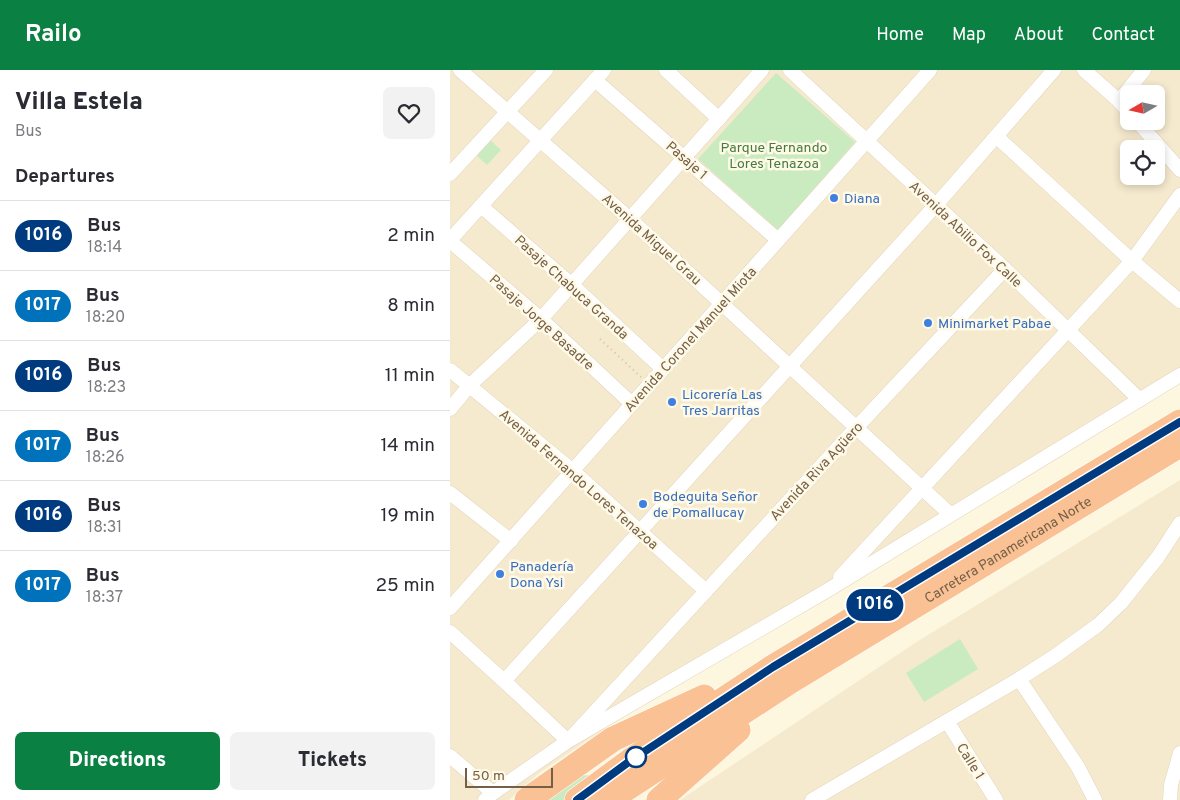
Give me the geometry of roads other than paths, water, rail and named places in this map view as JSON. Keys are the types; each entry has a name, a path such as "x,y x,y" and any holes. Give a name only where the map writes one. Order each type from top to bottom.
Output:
{"highway":[{"name":"Carretera Panamericana Norte","path":"577,800 618,791 781,674 1180,422"},
{"name":"Carretera Panamericana Norte","path":"781,674 1180,445"},
{"path":"527,800 613,739 724,688 781,674 776,698 659,800"},
{"path":"570,769 581,766 602,768 618,791"}],"street":[{"name":"Avenida Miguel Grau","path":"460,70 630,219 950,514"},
{"path":"450,174 546,70"},
{"path":"666,70 719,118"},
{"path":"450,409 469,386 541,319 762,70"},
{"name":"Avenida Abilio Fox Calle","path":"790,70 1005,269 1140,400"},
{"path":"504,681 936,204 1054,70"},
{"path":"1084,70 1120,103"},
{"path":"1136,85 1144,70"},
{"name":"Avenida Coronel Manuel Miota","path":"450,608 722,304 926,71"},
{"path":"450,240 599,75"},
{"name":"Pasaje 1","path":"599,75 685,158 778,240"},
{"path":"1145,130 1180,170"},
{"path":"996,136 1132,261 1180,300"},
{"path":"828,590 1132,261 1180,195"},
{"name":"Pasaje Chabuca Granda","path":"481,206 572,285 663,369"},
{"name":"Pasaje Jorge Basadre","path":"450,240 541,319 632,404"},
{"name":"Avenida Riva Agüero","path":"568,741 1005,269"},
{"name":"Avenida Fernando Lores Tenazoa","path":"450,370 573,471 706,591"},
{"path":"450,756 489,797 568,741 828,590 1180,375"},
{"path":"450,493 511,540"},
{"path":"812,800 1019,679 1055,656 1098,624 1121,603 1158,557 1180,524"},
{"path":"450,632 568,741"},
{"path":"1019,679 1078,767 1094,800"},
{"name":"Calle 1","path":"947,721 994,799"},
{"path":"1170,800 1180,753"}],"place":[{"name":"Diana","path":"834,198"},
{"name":"Minimarket Pabae","path":"928,323"},
{"name":"Licorería Las Tres Jarritas","path":"672,402"},
{"name":"Bodeguita Señor de Pomallucay","path":"643,504"},
{"name":"Panadería Dona Ysi","path":"500,574"}],"park label":[{"name":"Parque Fernando Lores Tenazoa","path":"774,156"}]}
